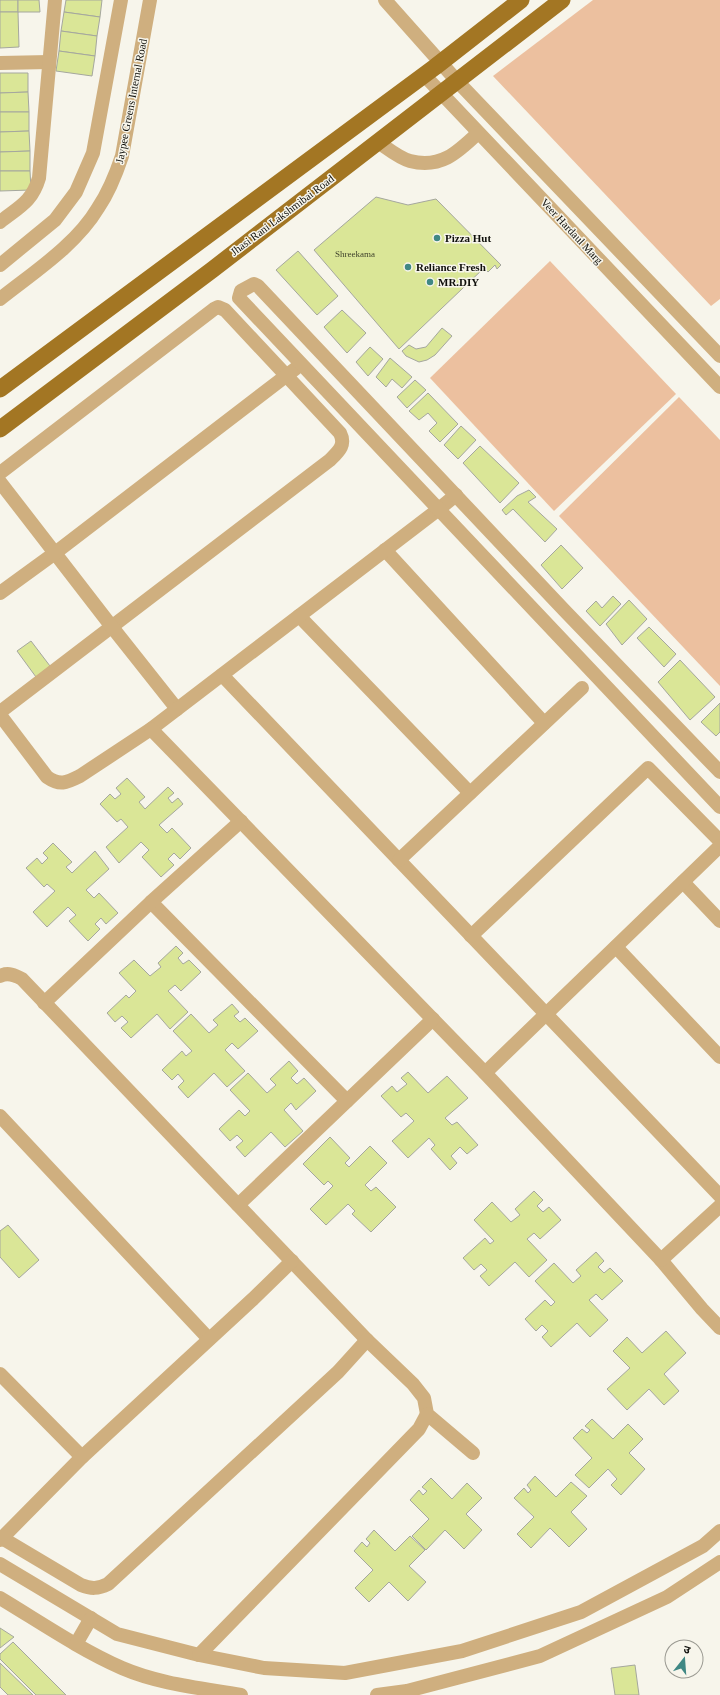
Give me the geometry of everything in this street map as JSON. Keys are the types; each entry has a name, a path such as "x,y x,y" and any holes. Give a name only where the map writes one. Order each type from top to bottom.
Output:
{"main road":[{"path":"0,389 424,75 521,0"},
{"name":"Jhasi Rani Lakshmibai Road","path":"0,429 187,289 562,0"}],"street":[{"path":"0,222 29,200 36,191 39,178 55,0"},
{"path":"0,265 55,220 76,192 93,153 121,0"},
{"name":"Jaypee Greens Internal Road","path":"0,299 70,242 98,209 116,175 122,156 150,0"},
{"name":"Veer Hardaul Marg","path":"385,0 440,63 720,356"},
{"path":"0,63 49,62"},
{"name":"Veer Hardaul Marg","path":"424,75 720,387"},
{"path":"378,142 409,161 426,163 444,160 458,152 478,133"},
{"path":"720,772 258,286 254,284 241,291 239,298 720,807"},
{"path":"0,473 218,307 225,310 288,375 340,433 343,439 343,445 338,452 0,712"},
{"path":"0,593 301,364"},
{"path":"0,482 177,709"},
{"path":"0,715 47,777 56,783 68,782 80,776 152,729 456,495"},
{"path":"385,550 544,723"},
{"path":"299,616 470,793"},
{"path":"222,675 720,1196"},
{"path":"399,860 582,688"},
{"path":"152,729 485,1073 661,1260 720,1328"},
{"path":"471,936 648,768 720,841"},
{"path":"44,1003 151,902 241,821"},
{"path":"485,1073 720,846"},
{"path":"683,882 720,921"},
{"path":"151,902 347,1101"},
{"path":"616,947 720,1057"},
{"path":"0,976 10,974 22,978 44,1003 367,1340 413,1384 424,1398 427,1414 419,1429 199,1655"},
{"path":"238,1205 433,1019"},
{"path":"0,1116 208,1339"},
{"path":"661,1260 720,1206"},
{"path":"292,1261 82,1457 1,1539 81,1585 89,1588 99,1588 108,1584 338,1372 367,1340"},
{"path":"0,1374 82,1457"},
{"path":"427,1414 473,1453"},
{"path":"0,1564 117,1634 199,1655 264,1668 345,1673 462,1651 581,1612 703,1546 720,1531"},
{"path":"377,1695 407,1691 540,1656 667,1597 720,1562"},
{"path":"0,1598 76,1644 122,1668 164,1681 241,1695"},
{"path":"76,1644 91,1618"}],"shaded area":[{"path":"593,0 720,0 720,299 711,306 493,76"},
{"path":"550,261 676,394 554,511 430,378"},
{"path":"679,397 720,440 720,686 559,516"}],"building":[{"path":"0,0 18,0 18,12 0,12"},
{"path":"18,0 39,0 40,12 18,12"},
{"path":"66,0 102,0 100,17 64,12"},
{"path":"0,12 18,12 19,47 0,48"},
{"path":"64,12 100,17 97,36 61,31"},
{"path":"61,31 97,36 95,56 59,51"},
{"path":"59,51 95,56 92,76 56,71"},
{"path":"0,73 28,73 28,92 0,93"},
{"path":"28,92 29,112 0,112 0,93"},
{"path":"0,112 29,112 29,131 0,132"},
{"path":"29,131 30,151 0,152 0,132"},
{"path":"30,151 30,171 0,171 0,152"},
{"path":"0,171 30,171 31,190 0,191"},
{"path":"376,197 408,205 436,199 501,265 497,269 495,265 488,272 484,268 399,349 314,250"},
{"path":"298,251 338,296 317,315 276,270"},
{"path":"342,310 366,333 347,353 324,327"},
{"path":"442,328 452,336 435,355 427,360 419,362 406,356 402,351 409,345 416,349 426,347"},
{"path":"370,347 383,359 368,376 356,362"},
{"path":"390,358 412,377 402,388 392,379 386,387 376,377"},
{"path":"415,380 426,390 407,408 397,397"},
{"path":"428,393 458,424 440,442 429,431 437,423 428,413 419,420 409,411"},
{"path":"461,426 476,440 458,459 444,445"},
{"path":"480,446 519,483 500,503 463,463"},
{"path":"529,490 536,497 528,502 557,529 545,542 513,509 506,515 502,510 517,496"},
{"path":"561,545 583,568 562,589 541,565"},
{"path":"613,596 621,604 600,626 586,611 596,601 602,608"},
{"path":"629,600 647,619 622,645 606,624"},
{"path":"649,627 676,654 664,667 637,638"},
{"path":"31,641 50,666 36,677 17,651"},
{"path":"680,660 715,697 690,720 658,682"},
{"path":"720,703 720,732 716,736 701,722"},
{"path":"127,778 145,797 139,802 145,809 168,787 174,793 168,798 172,803 178,798 183,804 159,825 167,833 172,828 191,848 180,859 174,853 168,859 174,865 161,877 142,857 149,850 141,842 119,863 106,847 128,827 121,819 117,822 100,804 110,794 115,799 121,794 116,788"},
{"path":"53,843 72,862 66,867 72,873 95,851 109,869 86,890 94,898 99,893 118,913 106,924 101,918 95,924 100,929 88,941 69,921 76,915 68,907 47,927 33,912 55,891 47,884 44,887 26,868 37,858 42,864 48,858 43,853"},
{"path":"176,946 183,953 178,958 183,964 189,960 201,972 181,991 175,985 168,991 188,1012 170,1029 157,1014 131,1038 121,1028 128,1022 122,1016 115,1022 107,1013 126,995 129,998 136,991 119,973 134,960 150,976 161,967 158,963"},
{"path":"232,1004 239,1012 234,1016 240,1022 245,1018 258,1031 238,1049 232,1043 225,1050 245,1071 227,1087 214,1073 188,1098 178,1087 184,1081 178,1074 172,1080 162,1070 182,1051 186,1056 192,1051 173,1031 191,1014 209,1033 218,1025 213,1020"},
{"path":"289,1061 298,1071 291,1078 297,1084 304,1078 316,1091 296,1110 291,1103 284,1110 303,1131 285,1147 271,1132 245,1157 236,1147 243,1141 237,1135 230,1141 219,1129 239,1110 245,1116 250,1111 230,1090 248,1073 267,1093 276,1085 270,1079"},
{"path":"408,1072 428,1093 447,1076 468,1098 445,1118 452,1125 457,1122 478,1145 467,1154 460,1147 451,1156 457,1163 450,1170 431,1149 435,1145 429,1138 408,1158 392,1141 414,1121 406,1113 401,1117 381,1096 392,1086 397,1092 407,1084 401,1078"},
{"path":"330,1137 350,1158 345,1163 349,1167 370,1146 387,1163 365,1185 371,1191 376,1187 396,1207 371,1232 352,1214 355,1211 348,1204 326,1225 310,1209 333,1186 328,1181 324,1185 303,1164"},
{"path":"534,1191 543,1200 537,1206 543,1212 549,1207 561,1220 540,1239 534,1233 527,1239 547,1260 529,1277 515,1262 489,1286 480,1276 487,1270 481,1264 474,1270 463,1258 485,1238 490,1244 494,1241 474,1220 492,1202 511,1222 520,1215 515,1209"},
{"path":"8,1225 39,1260 19,1278 0,1257 0,1231"},
{"path":"596,1252 604,1261 598,1267 604,1273 610,1268 623,1281 602,1300 596,1294 589,1300 608,1320 590,1337 577,1323 551,1347 542,1337 548,1331 542,1325 536,1331 525,1319 545,1300 551,1306 555,1302 535,1281 554,1263 573,1283 581,1276 576,1270"},
{"path":"666,1331 686,1353 664,1374 679,1391 664,1405 649,1389 627,1410 607,1389 630,1368 613,1351 627,1337 642,1353"},
{"path":"592,1419 613,1439 628,1424 643,1439 629,1453 645,1469 621,1495 611,1485 617,1479 608,1469 589,1488 575,1475 592,1458 573,1438 582,1429 587,1433 590,1430 585,1426"},
{"path":"535,1476 556,1497 571,1482 587,1496 571,1512 587,1529 569,1547 550,1528 531,1548 517,1534 534,1517 514,1498 524,1488 528,1493 531,1490 527,1485"},
{"path":"431,1478 452,1499 467,1483 482,1498 466,1514 482,1530 464,1549 445,1530 426,1550 412,1536 429,1519 410,1500 419,1490 423,1495 427,1491 422,1487"},
{"path":"374,1530 395,1551 410,1536 425,1550 409,1566 426,1582 408,1601 389,1582 369,1602 355,1588 373,1570 354,1551 362,1542 367,1547 370,1543 366,1539"},
{"path":"0,1628 14,1637 0,1648"},
{"path":"13,1642 66,1695 36,1695 0,1659 0,1654"},
{"path":"0,1663 33,1695 8,1695 0,1687"},
{"path":"635,1665 639,1695 615,1695 611,1668"}],"place":[{"name":"Pizza Hut","path":"437,238"},
{"name":"Reliance Fresh","path":"408,267"},
{"name":"MR.DIY","path":"430,282"}]}
